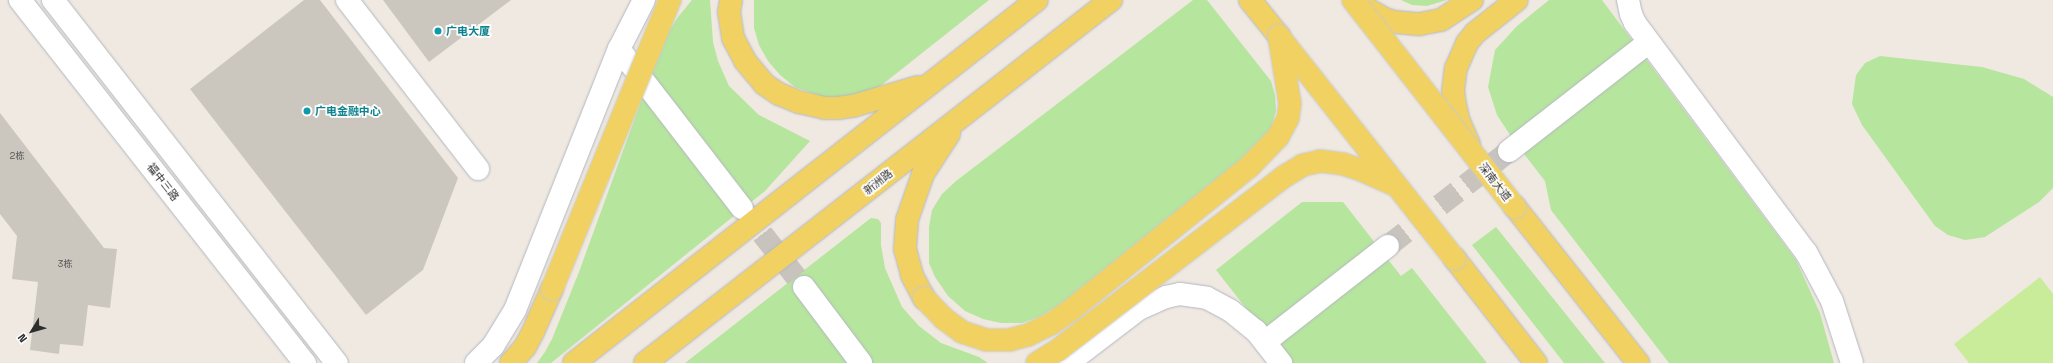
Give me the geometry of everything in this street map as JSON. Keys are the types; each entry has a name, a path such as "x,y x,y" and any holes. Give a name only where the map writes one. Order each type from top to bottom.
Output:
{"main road":[{"path":"512,363 525,347 552,289 670,0"},
{"path":"731,0 729,12 733,38 745,61 764,84 779,94 798,102 824,108 853,106 929,84"},
{"path":"574,363 1037,0"},
{"name":"新洲路","path":"645,363 1111,0"},
{"path":"1250,0 1536,363"},
{"name":"深南大道","path":"1353,0 1638,363"},
{"path":"1356,0 1364,7 1385,19 1402,23 1420,24 1441,20 1472,0"},
{"path":"1476,157 1459,122 1455,105 1453,91 1456,68 1467,43 1475,33 1517,0"},
{"path":"958,120 923,174 907,220 905,249 912,275 924,298 943,318 962,332 986,340 1009,340 1028,335 1051,324 1061,317 1250,166 1278,137 1288,118 1290,104 1279,36"},
{"path":"1037,363 1058,350 1285,176 1303,165 1320,161 1343,164 1396,185"}],"street":[{"name":"福中三路","path":"20,0 305,363"},
{"path":"53,0 337,363"},
{"path":"347,0 478,169"},
{"path":"476,363 493,346 515,310 619,49 644,0"},
{"path":"1628,0 1631,14 1649,42 1806,252 1832,301 1852,363"},
{"path":"1509,151 1649,42"},
{"path":"619,49 742,208"},
{"path":"1265,342 1388,246"},
{"path":"804,287 861,363"},
{"path":"1068,363 1139,309 1166,296 1180,294 1207,298 1220,304 1244,321 1265,342 1281,363"}],"green space":[{"path":"692,0 710,0 713,42 718,61 729,86 759,115 810,141 765,191 551,363 537,363 552,339 579,272 664,38"},
{"path":"754,0 989,0 883,84 868,94 829,99 795,87 780,75 768,61 759,45 754,28"},
{"path":"1193,0 1207,0 1271,81 1275,95 1276,111 1270,131 1257,149 1060,305 1039,317 1022,323 1001,323 983,319 965,311 948,296 935,277 929,263 929,227 932,210 942,194 956,181"},
{"path":"1401,0 1447,0 1427,6 1412,5"},
{"path":"1549,0 1602,0 1796,260 1820,313 1834,363 1669,363 1551,210 1545,181 1514,141 1497,115 1488,87 1495,50 1517,26"},
{"path":"1880,56 1982,67 2024,79 2053,97 2053,188 2039,202 1985,237 1965,240 1948,235 1935,226 1862,125 1852,104 1856,75 1865,63"},
{"path":"1302,202 1343,202 1401,276 1412,268 1487,363 1289,363 1216,270"},
{"path":"871,218 878,219 881,223 881,245 885,268 902,307 919,326 941,343 979,357 988,363 685,363"},
{"path":"1496,227 1605,363 1564,363 1472,245"},
{"path":"2040,277 2053,294 2053,363 1969,363 1954,344"}],"building":[{"name":"广电金融中心","path":"304,0 320,0 458,178 423,270 366,315 190,89"},
{"name":"广电大厦","path":"383,0 511,0 429,62"},
{"path":"0,113 104,248 117,249 110,308 88,305 83,346 60,344 59,354 30,350 38,282 12,279 17,236 0,214"}],"tunnel":[{"path":"1388,246 1509,151"},
{"path":"742,208 804,287"}],"place":[{"name":"广电大厦","path":"438,31"},
{"name":"广电金融中心","path":"307,111"}]}
